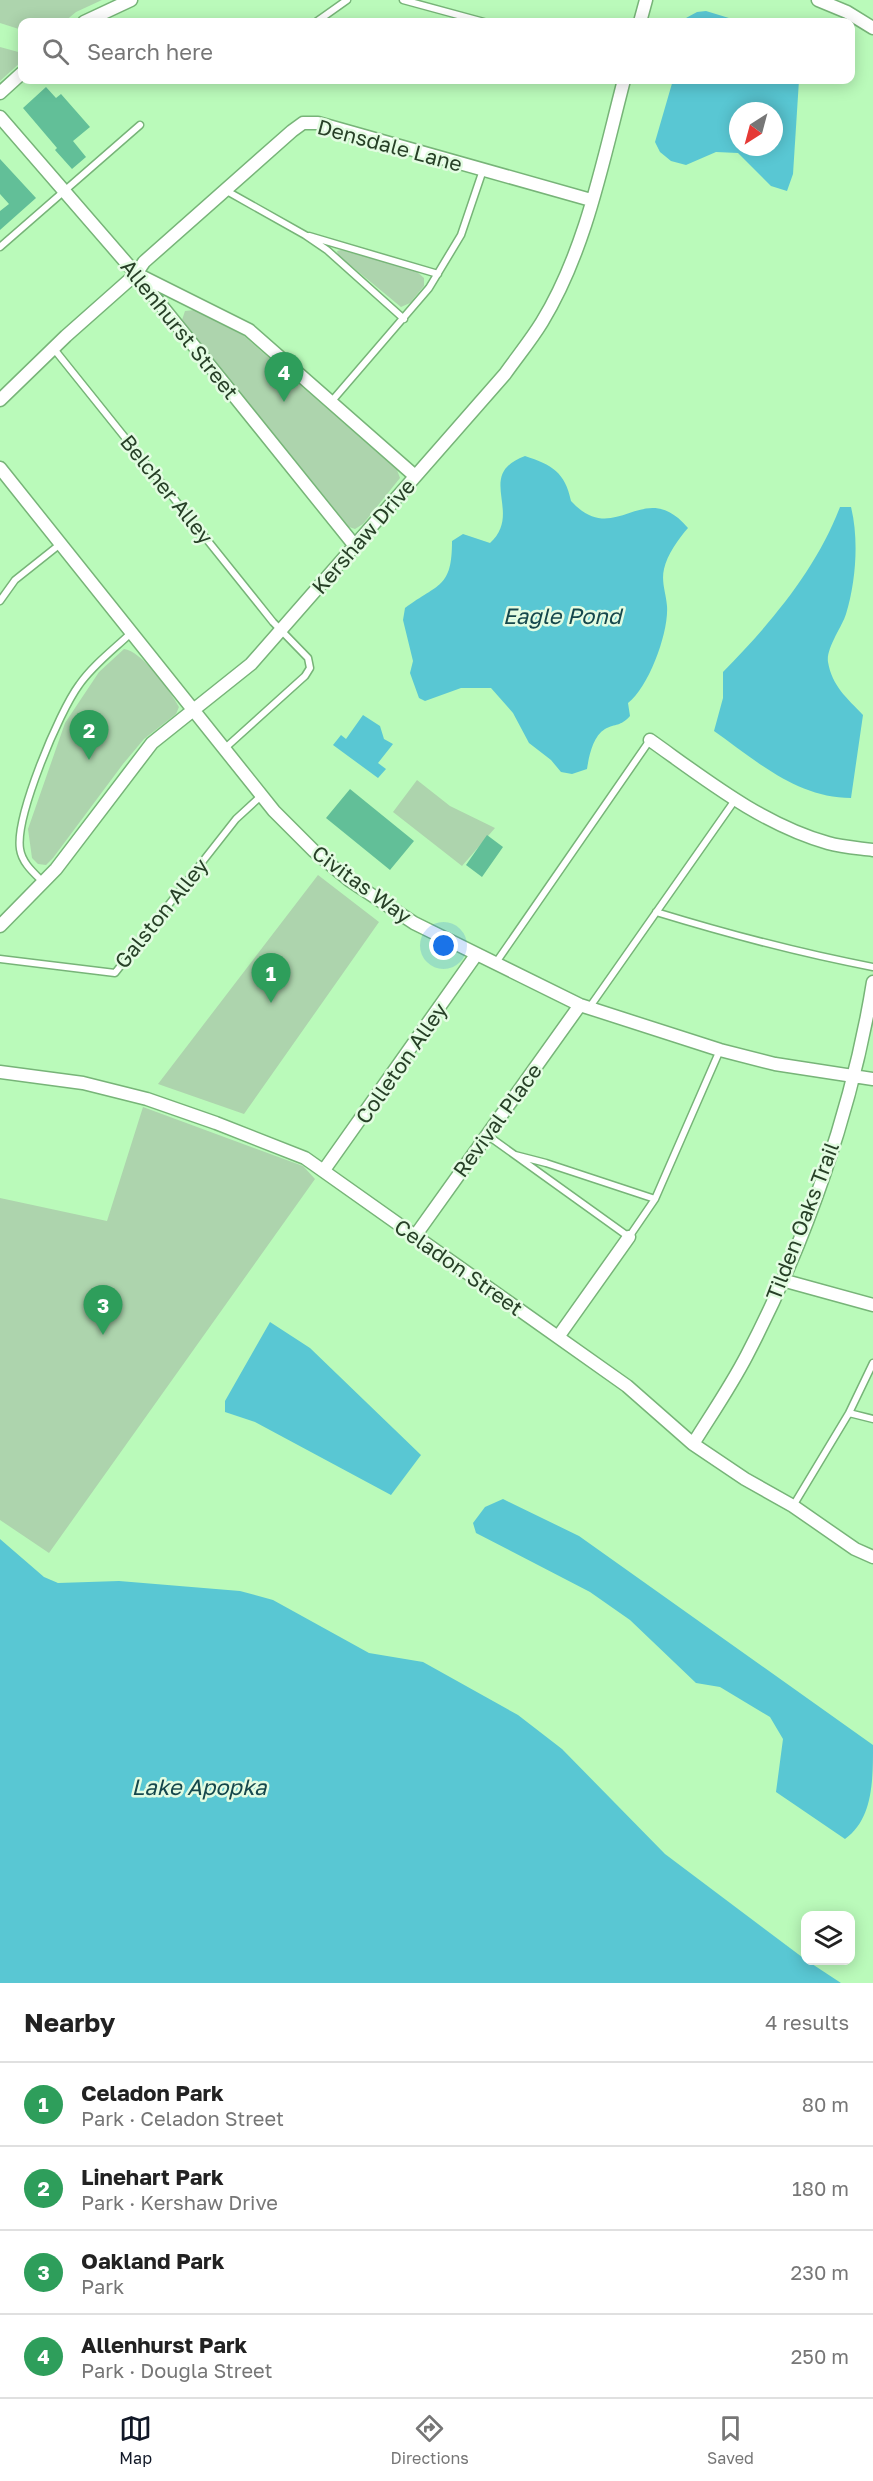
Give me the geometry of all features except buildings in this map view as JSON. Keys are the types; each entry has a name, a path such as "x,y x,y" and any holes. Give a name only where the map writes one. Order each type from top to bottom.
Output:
{"street":[{"path":"93,18 131,0"},
{"path":"641,18 646,0"},
{"path":"818,0 847,12 873,28"},
{"path":"0,93 18,77"},
{"name":"Kershaw Drive","path":"0,926 56,869 152,743 251,664 505,374 542,322 565,276 591,200 623,84"},
{"name":"Allenhurst Street","path":"0,117 136,274 354,546"},
{"name":"Densdale Lane","path":"0,400 53,348 136,274 144,262 303,123 318,123 591,200"},
{"path":"136,274 249,330 416,476"},
{"name":"Civitas Way","path":"0,468 261,796 314,851 349,880 414,923 584,1007 720,1050 775,1064 873,1079"},
{"path":"650,740 735,800 786,826 828,843 873,850"},
{"name":"Colleton Alley","path":"324,1170 476,955"},
{"name":"Tilden Oaks Trail","path":"693,1444 747,1356 803,1230 831,1150 852,1077 873,982"},
{"name":"Revival Place","path":"415,1236 487,1135 584,1007"},
{"name":"Celadon Street","path":"0,1072 83,1083 147,1099 268,1142 305,1158 627,1386 693,1444 745,1479 793,1506 855,1549 873,1557"},
{"path":"558,1337 629,1237"},
{"path":"782,1280 873,1305"}],"lane":[{"path":"322,18 347,0"},
{"path":"403,0 469,18"},
{"path":"0,247 140,125"},
{"path":"331,402 404,319 438,274 460,235 483,170"},
{"path":"225,190 327,250 404,319"},
{"path":"305,235 438,274"},
{"name":"Belcher Alley","path":"53,348 281,630 308,658 310,668 304,676 223,750"},
{"path":"0,601 15,580 59,545"},
{"path":"43,882 28,867 20,850 21,822 63,711 91,669 131,633"},
{"path":"495,964 650,740"},
{"name":"Galston Alley","path":"0,959 115,973 236,819 261,796"},
{"path":"584,1007 656,912 735,800"},
{"path":"656,912 803,954 873,967"},
{"path":"487,1135 629,1237 654,1199 720,1050"},
{"path":"515,1155 654,1199"},
{"path":"793,1506 849,1413 873,1363"},
{"path":"849,1413 873,1419"}],"green space":[{"path":"0,0 102,0 76,12 69,18 18,18 18,29 0,23"},
{"path":"0,47 18,52 18,65 0,81"},
{"path":"341,250 416,271 424,278 424,286 410,303 401,307 338,255 337,251"},
{"path":"194,310 243,335 397,470 400,478 363,524 355,529 349,527 182,320 185,311"},
{"path":"124,649 139,656 147,664 163,682 179,707 176,714 144,739 123,764 53,858 46,865 38,864 32,858 28,829 65,723 99,672"},
{"path":"417,780 450,806 495,828 462,866 393,812"},
{"path":"318,875 379,922 244,1114 158,1084"},
{"path":"143,1107 303,1166 315,1179 49,1553 0,1520 0,1198 107,1221"}],"water":[{"path":"706,11 729,18 686,18 697,12"},
{"path":"672,84 799,84 793,174 787,191 771,186 741,156 783,156 783,102 729,102 729,153 716,152 686,165 671,161 660,152 655,142"},
{"name":"Eagle Pond","path":"525,456 556,471 565,483 571,501 587,514 602,518 616,517 643,509 657,508 672,514 688,528 674,547 664,569 667,606 665,630 650,672 636,695 628,703 630,716 623,722 605,729 597,736 587,769 572,774 561,772 551,760 529,743 513,713 491,688 461,688 425,701 419,698 410,673 413,661 403,620 405,608 435,588 446,576 452,541 463,534 490,543 499,531 503,519 500,484 503,473 510,464"},
{"path":"840,507 851,507 855,533 854,575 844,619 829,650 828,662 837,685 863,715 851,798 813,792 795,784 761,765 714,731 723,698 723,672 758,635 805,574"},
{"path":"363,715 380,726 384,739 393,744 378,763 386,769 378,778 333,745 341,735 346,739"},
{"path":"270,1322 310,1348 421,1455 391,1495 255,1422 225,1412 225,1401"},
{"path":"503,1499 579,1536 873,1745 870,1798 861,1821 854,1831 845,1839 776,1792 783,1739 770,1717 720,1687 696,1683 630,1620 590,1592 476,1533 473,1523 485,1507"},
{"name":"Lake Apopka","path":"0,1539 44,1577 58,1583 119,1581 240,1591 273,1600 369,1653 423,1662 518,1715 562,1749 665,1854 801,1956 801,1965 814,1965 841,1983 0,1983"}],"place":[{"name":"Allenhurst Park","path":"284,402"},
{"name":"Linehart Park","path":"89,760"},
{"name":"Celadon Park","path":"271,1003"},
{"name":"Oakland Park","path":"103,1335"}]}
